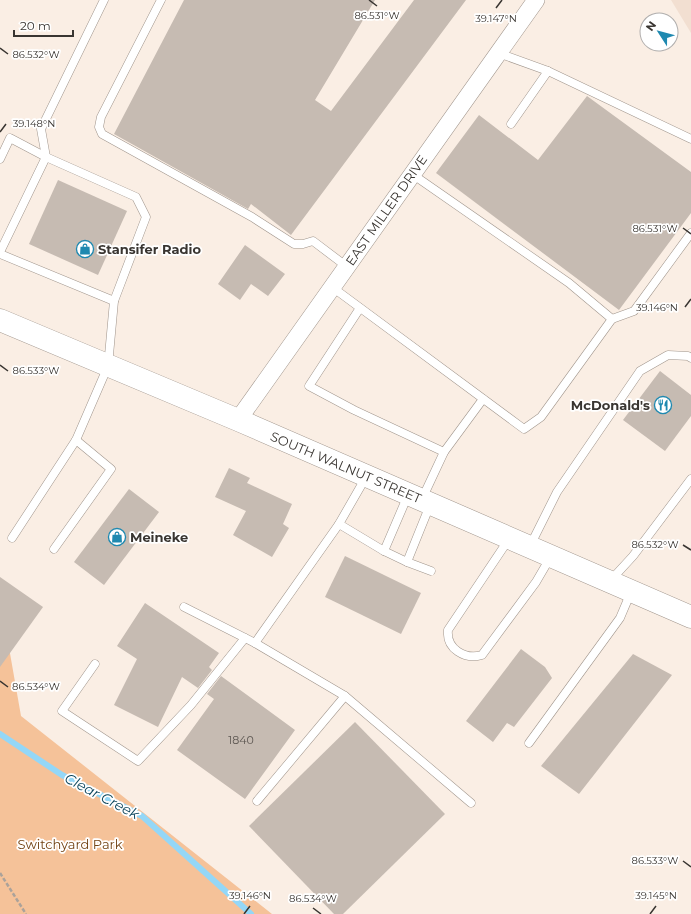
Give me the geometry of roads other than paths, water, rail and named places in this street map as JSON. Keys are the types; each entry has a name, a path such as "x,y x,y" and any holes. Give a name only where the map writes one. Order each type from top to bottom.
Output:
{"main road":[{"name":"SOUTH WALNUT STREET","path":"0,320 238,420 691,617"}],"street":[{"name":"EAST MILLER DRIVE","path":"238,420 536,0"}],"lane":[{"path":"104,0 40,129 46,157 0,253 114,301"},
{"path":"161,0 101,116 99,127 102,134 252,217 294,244 303,244 313,241 346,266"},
{"path":"498,53 548,71 691,139"},
{"path":"511,124 548,71"},
{"path":"0,159 10,138 46,157 136,197 146,217 114,301 108,366 76,440 12,538"},
{"path":"412,174 569,283 612,320"},
{"path":"332,286 524,429 541,416 612,320 634,311 691,233"},
{"path":"360,308 309,386 354,410 444,452"},
{"path":"530,547 557,492 640,371 668,354 688,356 691,358"},
{"path":"384,551 420,499 444,452 483,399"},
{"path":"54,549 111,469 76,440"},
{"path":"255,643 339,524 367,476"},
{"path":"609,582 633,556 691,479"},
{"path":"408,562 420,499"},
{"path":"339,524 384,551 431,571"},
{"path":"509,538 448,630 447,638 450,645 466,656 474,658 482,655 536,582 551,556"},
{"path":"529,743 620,618 631,591"},
{"path":"184,607 255,643 345,696 471,803"},
{"path":"95,664 62,711 138,761 191,705 245,638"},
{"path":"257,801 345,696"}],"waterway":[{"name":"Clear Creek","path":"0,734 62,775 142,816 251,914"}],"place":[{"name":"Stansifer Radio","path":"85,249"},
{"name":"McDonald's","path":"663,405"},
{"name":"Meineke","path":"117,537"}],"park label":[{"name":"Switchyard Park","path":"70,844"}]}
